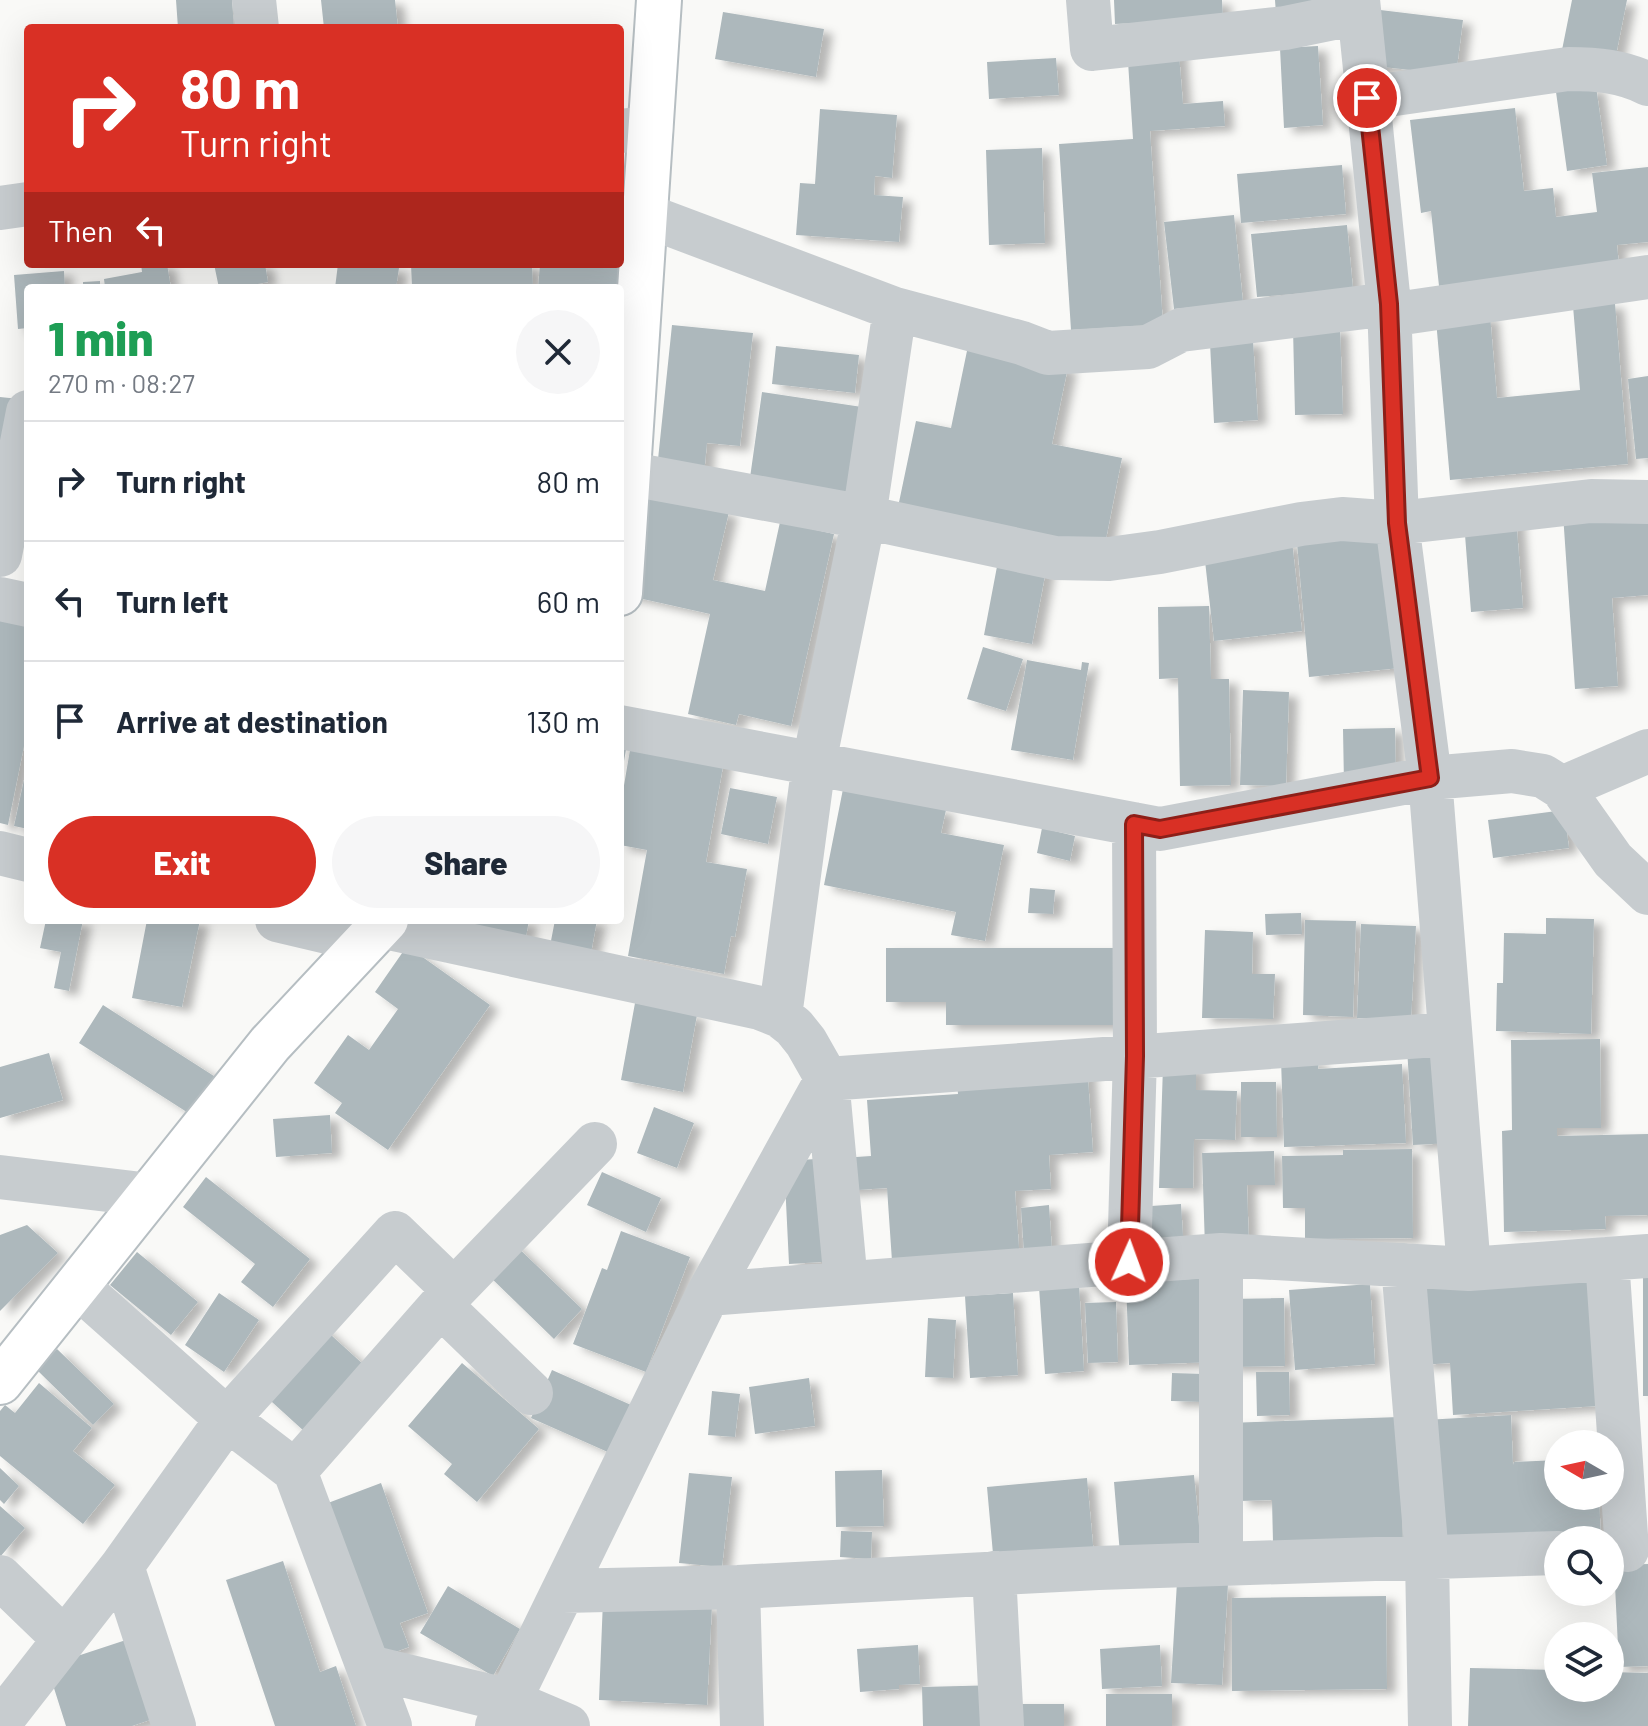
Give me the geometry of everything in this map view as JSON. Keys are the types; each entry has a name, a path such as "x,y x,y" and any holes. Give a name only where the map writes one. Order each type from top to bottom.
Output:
{"street":[{"path":"254,0 257,24"},
{"path":"624,496 645,215 635,129 659,0"},
{"path":"1088,0 1092,49 1285,28 1358,7 1389,310 1397,523 1430,778 1469,1269"},
{"path":"1367,98 1568,69 1601,69 1630,75 1648,84"},
{"path":"0,208 24,205"},
{"path":"645,215 895,309 1022,343 1048,353 1148,347 1181,330 1389,310 1648,277"},
{"path":"780,1016 814,763 864,517 895,309"},
{"path":"0,555 24,432"},
{"path":"625,472 864,517 1055,558 1109,559 1342,519 1397,523 1591,501 1648,502"},
{"path":"0,599 24,604"},
{"path":"624,728 1160,829 1430,778 1512,771 1543,776 1562,788 1613,860 1648,893"},
{"path":"1562,788 1648,751"},
{"path":"1129,1262 1135,1056 1134,824"},
{"path":"0,853 24,859"},
{"path":"321,924 377,929 760,1008 780,1016 806,1042 827,1079 846,1283"},
{"path":"0,1382 270,1044 377,929"},
{"path":"827,1079 1450,1034"},
{"path":"503,1714 708,1294 827,1079"},
{"path":"295,1471 448,1298 595,1144"},
{"path":"0,1177 150,1195"},
{"path":"0,1722 122,1566 227,1419 395,1233 531,1393"},
{"path":"708,1294 1221,1255 1469,1269 1627,1257 1628,1550"},
{"path":"1221,1255 1221,1564"},
{"path":"1403,1265 1427,1557 1430,1726"},
{"path":"77,1286 227,1419 295,1471 390,1726"},
{"path":"563,1591 738,1587 994,1573 1544,1553"},
{"path":"122,1566 174,1726"},
{"path":"994,1573 1002,1726"},
{"path":"0,1577 64,1639"},
{"path":"738,1587 742,1726"},
{"path":"370,1667 503,1714 568,1726"}],"building":[{"path":"176,0 232,0 234,24 178,24"},
{"path":"321,0 395,0 398,24 324,24"},
{"path":"1114,0 1222,0 1223,19 1115,24"},
{"path":"1275,0 1330,0 1276,14"},
{"path":"1572,0 1627,0 1615,60 1562,50"},
{"path":"1372,9 1463,20 1456,75 1365,65"},
{"path":"723,12 824,29 816,77 715,59"},
{"path":"1178,42 1183,104 1223,101 1225,126 1150,131 1163,324 1071,330 1059,144 1133,139 1127,46"},
{"path":"1318,46 1323,125 1284,128 1280,48"},
{"path":"1056,58 1059,95 989,99 987,62"},
{"path":"1596,86 1607,165 1567,171 1556,92"},
{"path":"1515,108 1524,191 1553,188 1556,217 1597,212 1592,173 1648,167 1648,242 1617,245 1619,265 1439,286 1431,211 1421,213 1410,120"},
{"path":"820,109 897,115 892,178 875,176 874,195 903,197 899,242 796,235 800,183 815,184"},
{"path":"1042,148 1045,243 989,245 986,150"},
{"path":"1342,165 1346,214 1241,223 1237,174"},
{"path":"1234,215 1243,302 1174,309 1164,222"},
{"path":"1347,225 1353,289 1257,297 1251,234"},
{"path":"624,230 639,231 621,284 538,284 540,268 624,268"},
{"path":"142,268 168,268 170,284 105,284 104,279 142,272"},
{"path":"215,268 266,268 268,282 218,284"},
{"path":"338,268 399,268 397,284 336,284"},
{"path":"411,268 532,268 533,284 412,284"},
{"path":"64,271 65,284 24,284 24,328 18,329 14,275"},
{"path":"100,281 100,284 83,284"},
{"path":"1615,303 1628,464 1450,480 1436,320 1490,315 1497,398 1580,390 1573,306"},
{"path":"672,325 753,333 740,446 707,443 704,474 657,469"},
{"path":"1340,327 1343,414 1295,415 1293,328"},
{"path":"1253,340 1258,420 1214,423 1210,343"},
{"path":"776,346 859,355 855,393 772,384"},
{"path":"968,346 1068,367 1052,444 1122,458 1104,549 898,507 916,421 951,428"},
{"path":"1648,376 1648,458 1636,459 1628,379"},
{"path":"762,392 862,407 849,500 749,485"},
{"path":"0,397 19,399 0,445"},
{"path":"648,494 729,512 713,580 765,591 780,522 834,534 791,726 739,714 736,725 688,714 710,614 625,595"},
{"path":"1648,507 1648,595 1612,598 1618,686 1575,689 1563,514"},
{"path":"1516,517 1523,608 1471,612 1464,522"},
{"path":"1390,534 1400,668 1309,677 1297,543"},
{"path":"1292,541 1302,631 1214,641 1204,552"},
{"path":"999,556 1047,565 1032,644 984,635"},
{"path":"1209,606 1211,679 1229,679 1231,785 1180,786 1178,678 1159,679 1158,607"},
{"path":"0,613 24,617 24,746 8,825 0,823"},
{"path":"983,647 1023,659 1006,711 967,699"},
{"path":"1027,660 1081,670 1082,662 1089,663 1073,760 1011,750"},
{"path":"1243,690 1289,692 1286,786 1240,785"},
{"path":"1395,728 1396,781 1344,783 1343,729"},
{"path":"624,738 628,738 624,761"},
{"path":"632,738 725,755 706,862 747,869 735,937 731,936 724,974 628,956 647,850 624,846 624,785"},
{"path":"24,780 24,828 14,826"},
{"path":"730,788 777,797 768,844 721,834"},
{"path":"843,789 946,810 941,833 1004,845 985,941 951,935 956,912 824,885"},
{"path":"1564,810 1569,848 1493,858 1488,820"},
{"path":"1042,828 1075,836 1070,861 1037,853"},
{"path":"1030,888 1055,890 1053,914 1028,913"},
{"path":"1301,913 1302,934 1266,935 1265,914"},
{"path":"1546,918 1594,919 1591,1034 1496,1031 1497,983 1503,983 1504,933 1546,934"},
{"path":"1305,920 1356,921 1353,1017 1303,1015"},
{"path":"45,924 82,924 69,991 54,988 61,952 40,948"},
{"path":"146,924 199,924 182,1007 132,998"},
{"path":"465,924 528,924 526,937"},
{"path":"554,924 596,924 591,953 550,946"},
{"path":"1361,924 1416,926 1411,1020 1357,1018"},
{"path":"1205,930 1253,932 1252,974 1275,974 1273,1019 1202,1018"},
{"path":"407,946 490,1005 388,1150 335,1113 342,1103 314,1083 348,1035 369,1050 398,1009 375,992"},
{"path":"886,948 1114,948 1114,1025 946,1025 946,1002 886,1002"},
{"path":"635,1003 697,1015 683,1092 621,1080"},
{"path":"103,1005 217,1078 193,1116 79,1043"},
{"path":"1600,1039 1601,1128 1557,1128 1557,1136 1648,1134 1648,1215 1605,1216 1606,1229 1504,1232 1502,1131 1512,1130 1511,1040"},
{"path":"1447,1046 1452,1143 1413,1145 1407,1048"},
{"path":"49,1053 63,1100 0,1118 0,1067"},
{"path":"1281,1060 1319,1060 1318,1069 1402,1064 1406,1143 1284,1147"},
{"path":"1087,1064 1093,1152 1049,1155 1051,1189 1015,1191 1020,1262 892,1261 887,1188 843,1191 841,1158 871,1156 867,1100 958,1094 956,1073"},
{"path":"1163,1066 1196,1066 1196,1090 1237,1091 1235,1140 1194,1139 1193,1188 1159,1188"},
{"path":"1241,1082 1276,1082 1277,1137 1241,1137"},
{"path":"654,1107 694,1123 677,1168 637,1153"},
{"path":"330,1115 332,1153 276,1157 273,1119"},
{"path":"1412,1149 1413,1238 1305,1239 1305,1208 1283,1208 1282,1156 1343,1155 1343,1150"},
{"path":"1274,1151 1275,1185 1247,1185 1249,1247 1205,1248 1202,1153"},
{"path":"832,1158 837,1261 789,1264 784,1161"},
{"path":"602,1172 661,1198 646,1232 587,1205"},
{"path":"206,1177 310,1259 273,1307 241,1282 255,1264 183,1207"},
{"path":"1181,1204 1184,1252 1139,1255 1136,1207"},
{"path":"1049,1205 1052,1251 1024,1253 1021,1208"},
{"path":"27,1225 58,1253 0,1311 0,1235"},
{"path":"621,1231 690,1257 646,1372 573,1344 602,1268 607,1270"},
{"path":"511,1241 582,1309 554,1339 483,1270"},
{"path":"137,1252 198,1302 171,1335 110,1285"},
{"path":"1643,1260 1648,1260 1648,1396 1643,1396"},
{"path":"1590,1268 1598,1406 1453,1415 1450,1363 1421,1365 1416,1279"},
{"path":"1214,1278 1216,1362 1129,1365 1126,1282"},
{"path":"1079,1284 1084,1371 1045,1374 1039,1287"},
{"path":"1370,1284 1375,1364 1295,1370 1289,1290"},
{"path":"219,1293 259,1320 224,1372 185,1345"},
{"path":"1013,1293 1018,1375 970,1378 965,1296"},
{"path":"1284,1298 1285,1366 1228,1367 1226,1299"},
{"path":"1116,1302 1118,1362 1088,1363 1085,1303"},
{"path":"928,1318 956,1320 953,1378 925,1377"},
{"path":"320,1325 365,1366 305,1432 261,1392"},
{"path":"57,1349 114,1404 93,1425 37,1370"},
{"path":"462,1363 539,1429 477,1502 444,1474 452,1464 408,1426"},
{"path":"552,1370 631,1405 610,1453 531,1418"},
{"path":"1256,1372 1289,1372 1290,1415 1257,1416"},
{"path":"1172,1373 1205,1374 1204,1402 1171,1401"},
{"path":"809,1378 815,1426 755,1434 749,1387"},
{"path":"39,1383 92,1428 73,1451 115,1485 83,1524 0,1456 0,1411 5,1405 15,1413"},
{"path":"712,1391 740,1394 735,1437 708,1435"},
{"path":"1511,1415 1513,1465 1514,1462 1544,1461 1544,1510 1600,1510 1600,1526 1544,1526 1544,1541 1431,1549 1425,1420"},
{"path":"1399,1417 1403,1548 1273,1542 1272,1500 1240,1501 1228,1423"},
{"path":"0,1468 19,1486 4,1504 0,1500"},
{"path":"882,1470 884,1526 836,1527 835,1471"},
{"path":"689,1473 732,1477 722,1567 679,1563"},
{"path":"1194,1475 1201,1546 1120,1554 1114,1482"},
{"path":"1087,1478 1094,1556 994,1565 987,1487"},
{"path":"381,1483 428,1613 400,1623 409,1647 376,1659 320,1506"},
{"path":"0,1506 25,1528 0,1557"},
{"path":"841,1531 872,1532 871,1559 840,1557"},
{"path":"283,1561 320,1672 336,1666 356,1726 275,1726 226,1580"},
{"path":"1648,1564 1648,1666 1624,1667 1624,1622 1617,1622 1616,1606 1624,1606 1624,1565"},
{"path":"1177,1582 1228,1584 1222,1685 1171,1683"},
{"path":"448,1586 520,1629 493,1676 420,1633"},
{"path":"1386,1596 1387,1689 1232,1691 1232,1598"},
{"path":"603,1600 712,1605 707,1705 599,1700"},
{"path":"129,1639 156,1718 132,1726 66,1726 47,1666"},
{"path":"918,1645 920,1684 860,1692 857,1649"},
{"path":"1160,1645 1162,1686 1102,1689 1100,1649"},
{"path":"1470,1668 1544,1670 1544,1702 1624,1702 1624,1672 1648,1673 1648,1726 1468,1726"},
{"path":"1000,1685 1001,1726 923,1726 922,1687"},
{"path":"1106,1694 1172,1694 1172,1726 1106,1726"},
{"path":"1006,1704 1064,1704 1064,1726 1006,1726"}],"route":[{"path":"1129,1262 1135,1056 1134,824 1160,829 1430,778 1397,523 1389,304 1367,98"}]}
